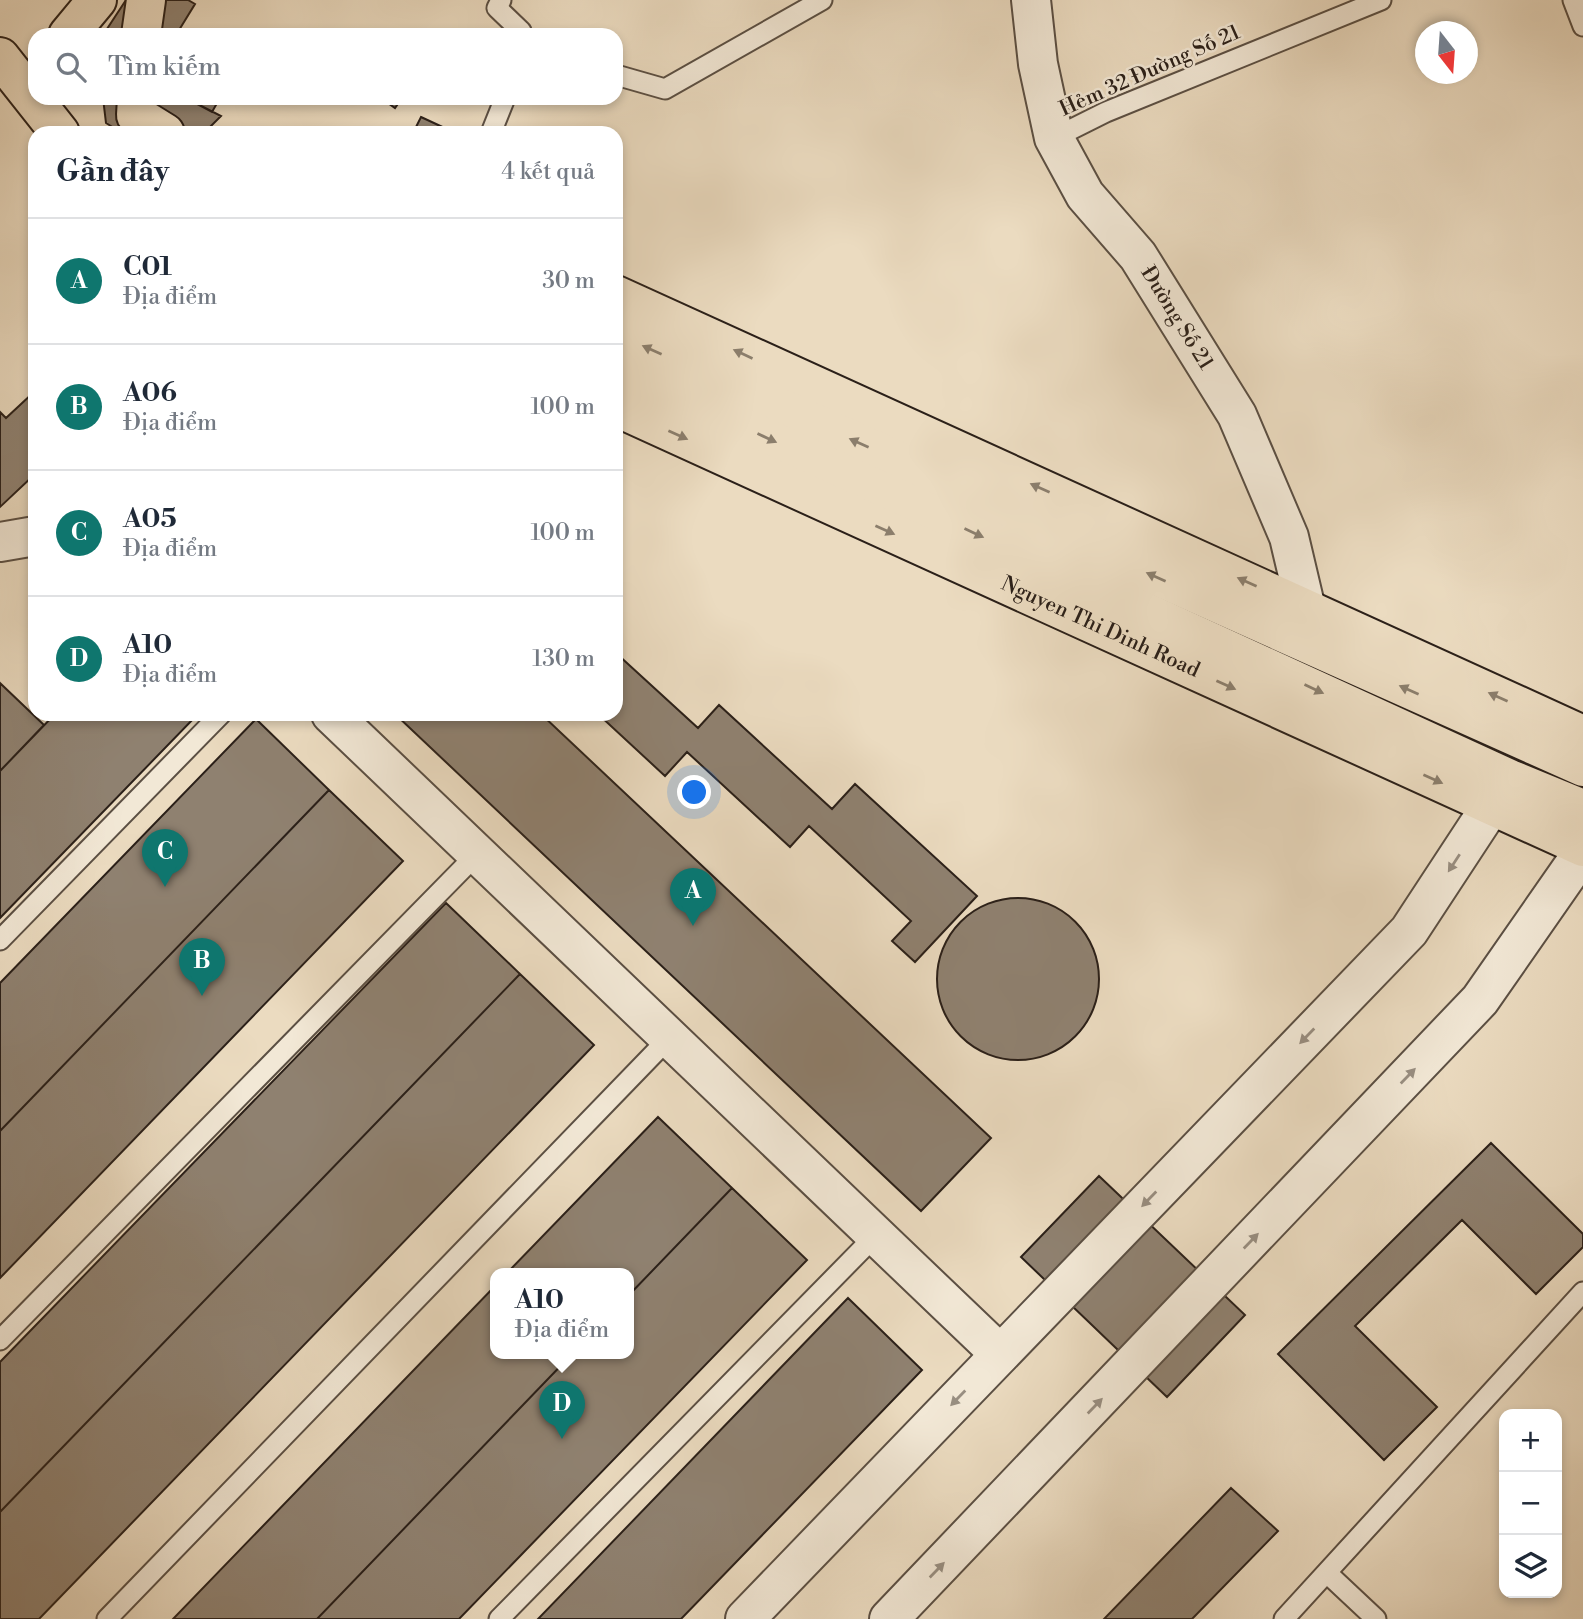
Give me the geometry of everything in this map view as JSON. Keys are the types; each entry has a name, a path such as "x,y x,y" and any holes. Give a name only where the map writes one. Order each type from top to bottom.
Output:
{"main road":[{"path":"74,28 97,0"},
{"path":"142,28 146,0"},
{"path":"0,57 28,78"},
{"path":"44,105 56,126"},
{"path":"137,105 136,115 154,126"},
{"path":"623,298 1308,628"},
{"path":"623,337 1308,628 1538,731 1583,767"},
{"name":"Nguyen Thi Dinh Road","path":"623,372 1501,792 1583,847"},
{"name":"Nguyen Thi Dinh Road","path":"623,410 1501,792 1583,809"},
{"path":"1501,792 1538,731"},
{"path":"1538,731 1583,735"}],"street":[{"name":"Đường Số 21","path":"1031,0 1038,64 1054,138 1085,195 1138,256 1237,415 1289,537 1308,628"},
{"path":"0,542 28,537"},
{"path":"338,721 1000,1354"},
{"path":"745,1619 1409,930 1501,792"},
{"path":"890,1619 1480,1000 1583,852"}],"lane":[{"path":"501,0 497,8 519,28"},
{"path":"623,77 665,89 822,0"},
{"name":"Hẻm 32 Đường Số 21","path":"1054,138 1106,112 1381,0"},
{"path":"1573,0 1583,26"},
{"path":"494,126 502,105"},
{"path":"0,940 214,721"},
{"path":"0,1340 477,854"},
{"path":"107,1619 669,1038"},
{"path":"499,1619 876,1235"},
{"path":"1284,1619 1583,1293"},
{"path":"1327,1573 1376,1619"}],"building":[{"path":"126,0 188,0 195,4 180,28 108,28"},
{"path":"104,105 200,105 221,116 211,126 111,126 106,123"},
{"path":"199,105 216,105 212,112"},
{"path":"421,117 440,126 416,126"},
{"path":"28,398 28,481 0,507 0,412 6,418"},
{"path":"623,659 698,728 719,705 832,809 855,784 977,896 915,962 892,941 911,921 809,826 790,847 687,752 665,776 606,721 623,721"},
{"path":"0,683 28,710 28,721 40,721 44,725 0,771"},
{"path":"48,721 191,721 0,918 0,771"},
{"path":"254,721 258,721 329,790 0,1131 0,983"},
{"path":"402,721 548,721 991,1138 921,1211"},
{"path":"329,790 403,861 0,1278 0,1131"},
{"path":"1018,898 1049,904 1075,922 1093,948 1099,979 1093,1010 1075,1036 1049,1054 1018,1060 987,1054 961,1036 943,1010 937,979 943,948 961,922 987,904"},
{"path":"446,903 520,974 0,1512 0,1362"},
{"path":"520,974 594,1045 39,1619 0,1619 0,1512"},
{"path":"658,1117 732,1188 634,1290 634,1268 512,1268"},
{"path":"1491,1143 1583,1234 1583,1247 1536,1294 1462,1220 1355,1326 1437,1407 1384,1460 1278,1354"},
{"path":"1099,1176 1245,1315 1167,1397 1021,1257"},
{"path":"732,1188 807,1260 459,1619 317,1619 567,1359 634,1359 634,1290"},
{"path":"490,1291 490,1359 567,1359 317,1619 173,1619"},
{"path":"848,1298 922,1370 681,1619 538,1619"},
{"path":"1231,1488 1278,1531 1192,1619 1104,1619"}],"place":[{"name":"A05","path":"165,887"},
{"name":"C01","path":"693,926"},
{"name":"A06","path":"202,996"},
{"name":"A10","path":"562,1439"}]}
